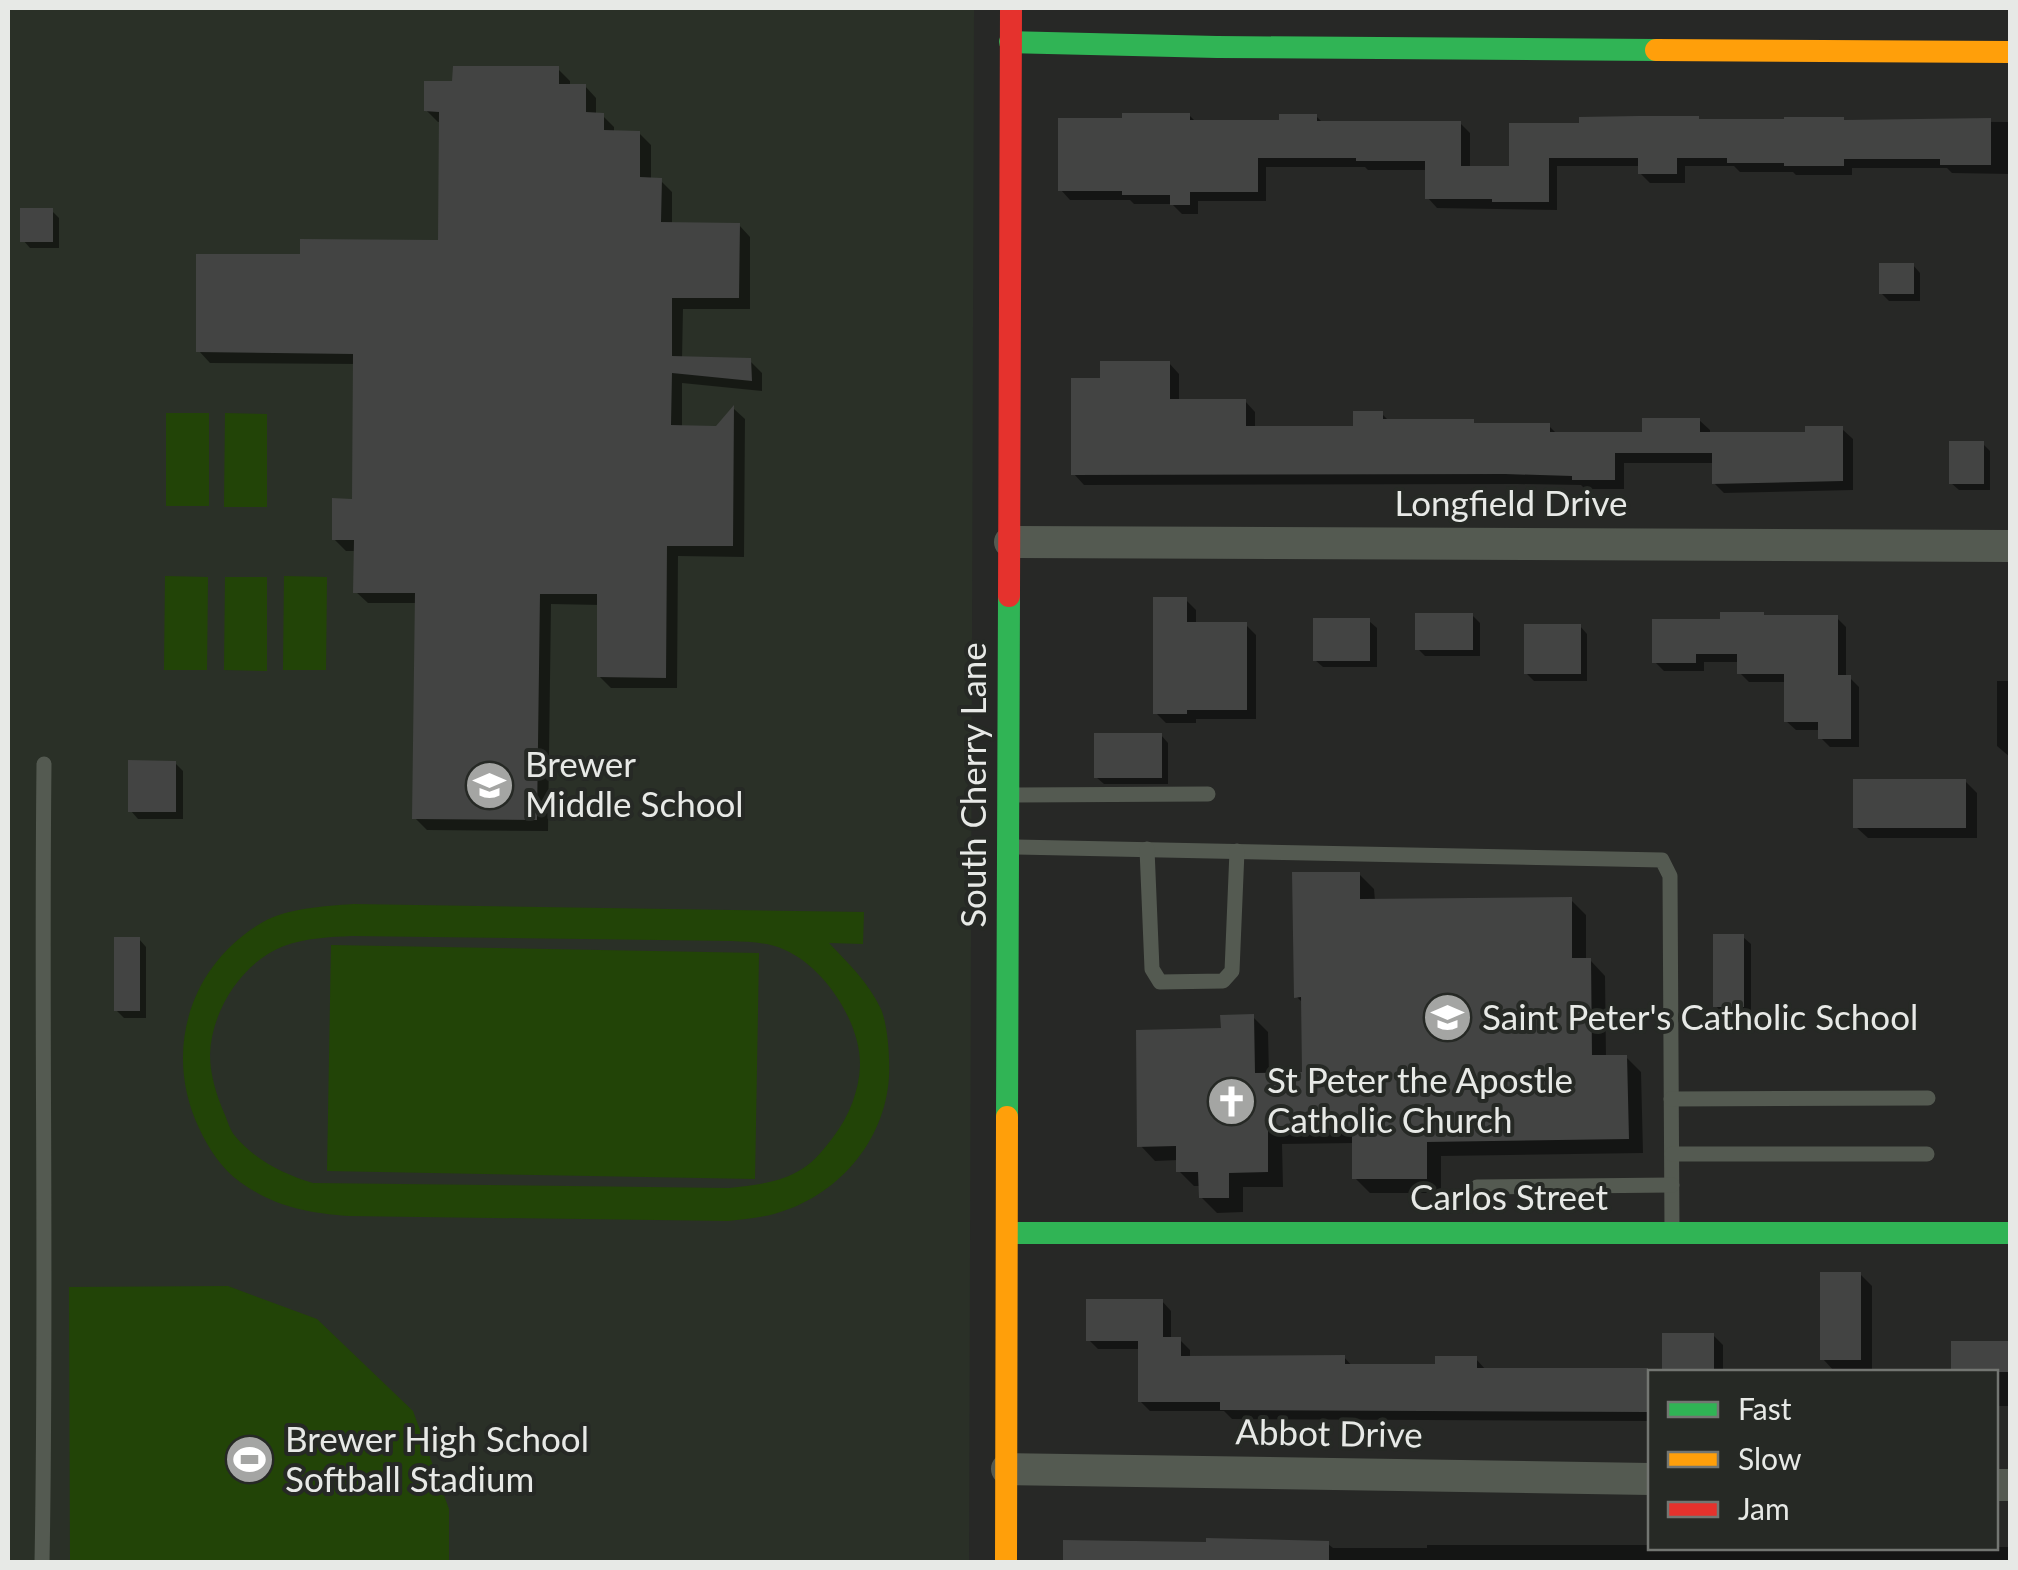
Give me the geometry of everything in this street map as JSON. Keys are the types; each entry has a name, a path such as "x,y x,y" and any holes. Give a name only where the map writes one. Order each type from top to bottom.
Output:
{"street":[{"name":"South Cherry Lane","path":"1006,1562 1011,8"},
{"path":"1010,42 1256,48 2010,52"},
{"name":"Longfield Drive","path":"1010,542 2010,546"},
{"name":"Carlos Street","path":"1007,1233 2010,1233"},
{"name":"Abbot Drive","path":"1006,1470 1648,1479"}],"lane":[{"path":"42,1562 46,1373 44,764"},
{"path":"1009,795 1208,794"},
{"path":"1009,846 1662,860 1670,876 1672,1233"},
{"path":"1147,849 1152,969 1160,982 1223,981 1232,972 1237,851"},
{"path":"1671,1099 1928,1098"},
{"path":"1672,1154 1927,1154"},
{"path":"1476,1187 1672,1185"}],"shaded area":[{"name":"Brewer Middle School","path":"8,8 974,8 969,1562 8,1562"}],"green space":[{"path":"166,413 209,413 209,506 166,506"},
{"path":"225,413 267,414 267,507 224,507"},
{"path":"165,576 208,577 207,670 164,670"},
{"path":"284,576 327,577 326,670 283,670"},
{"path":"225,577 267,577 267,671 224,670"},
{"path":"353,904 864,912 863,944 829,943 864,982 883,1016 889,1077 878,1123 854,1164 818,1195 774,1214 751,1218 728,1221 348,1216 305,1211 279,1203 233,1177 216,1158 199,1128 183,1070 190,1013 217,962 263,922 295,911","holes":["352,936 732,941 779,947 813,969 838,998 859,1049 858,1085 839,1128 811,1162 776,1180 729,1188 313,1183 270,1165 243,1145 230,1129 214,1086 210,1055 223,1005 255,964 292,943"]},
{"path":"331,945 759,953 755,1179 327,1171"},
{"name":"Brewer High School Softball Stadium","path":"228,1286 317,1319 413,1411 449,1509 449,1562 70,1562 69,1287"}],"building":[{"path":"453,66 559,66 559,84 586,84 586,112 604,113 604,130 640,131 640,177 662,178 661,222 740,223 739,298 672,298 672,356 751,358 752,381 672,373 671,425 716,426 734,405 733,546 667,546 666,678 597,677 597,594 540,594 537,820 412,819 415,593 353,593 354,540 332,540 332,498 352,499 353,354 196,352 196,254 300,254 300,239 438,240 439,112 424,111 424,81 452,81"},
{"path":"1122,113 1190,113 1190,120 1279,120 1279,114 1317,114 1317,121 1461,121 1461,166 1509,166 1509,123 1579,123 1579,117 1638,116 1991,118 1991,165 1940,165 1940,159 1844,159 1844,166 1784,166 1727,163 1727,158 1677,158 1677,174 1638,174 1638,158 1549,158 1549,202 1492,202 1425,199 1425,161 1258,158 1258,192 1190,192 1190,205 1170,205 1170,195 1058,191 1058,118 1122,118"},
{"path":"20,208 53,208 53,242 20,242"},
{"path":"1879,263 1914,263 1914,294 1879,294"},
{"path":"1100,361 1170,361 1170,399 1246,399 1246,426 1353,426 1353,411 1383,411 1383,419 1550,423 1550,432 1642,432 1642,418 1700,418 1700,432 1805,432 1805,426 1843,426 1843,481 1712,484 1712,453 1615,453 1615,480 1505,474 1071,475 1071,378 1100,378"},
{"path":"1949,441 1984,441 1984,484 1949,484"},
{"path":"1153,597 1187,597 1187,622 1247,622 1247,710 1153,714"},
{"path":"1720,612 1838,615 1838,675 1851,675 1851,739 1818,739 1818,722 1784,722 1784,674 1737,674 1737,654 1696,654 1696,663 1652,663 1652,619 1720,619"},
{"path":"1415,613 1473,613 1473,650 1415,650"},
{"path":"1313,618 1370,618 1370,661 1313,661"},
{"path":"1524,624 1581,624 1581,674 1524,674"},
{"path":"1094,733 1162,733 1162,778 1094,778"},
{"path":"128,760 176,761 176,812 128,812"},
{"path":"1853,779 1966,779 1966,828 1853,828"},
{"path":"1292,872 1360,872 1360,899 1572,897 1572,958 1591,958 1592,1055 1627,1055 1629,1139 1427,1142 1427,1179 1352,1179 1352,1129 1268,1130 1268,1172 1229,1173 1229,1198 1199,1198 1198,1172 1176,1172 1176,1146 1137,1147 1136,1030 1221,1028 1220,1015 1254,1014 1255,1073 1302,1072 1301,997 1294,998"},
{"path":"1713,934 1744,934 1744,1007 1713,1007"},
{"path":"114,937 140,937 140,1011 114,1011"},
{"path":"1820,1272 1861,1272 1861,1360 1820,1360"},
{"path":"1086,1299 1163,1299 1163,1337 1181,1337 1181,1356 1345,1355 1345,1364 1435,1364 1435,1356 1477,1356 1477,1368 1648,1368 1648,1412 1220,1410 1220,1402 1138,1402 1138,1341 1086,1341"},
{"path":"1662,1333 1714,1333 1714,1370 1662,1370"},
{"path":"1951,1341 2010,1341 2010,1372 1951,1370"},
{"path":"1206,1538 1329,1541 1329,1562 1063,1562 1063,1540 1206,1542"}],"traffic: fast":[{"path":"1010,42 1656,50"},
{"path":"1007,1117 1009,596"},
{"path":"1007,1233 2010,1233"}],"traffic: slow":[{"path":"1656,50 2010,52"},
{"path":"1006,1562 1007,1117"}],"traffic: jam":[{"path":"1009,596 1011,8"}],"place":[{"name":"Brewer Middle School","path":"490,785"},
{"name":"Saint Peter's Catholic School","path":"1447,1018"},
{"name":"St Peter the Apostle Catholic Church","path":"1232,1101"},
{"name":"Brewer High School Softball Stadium","path":"250,1460"}]}
